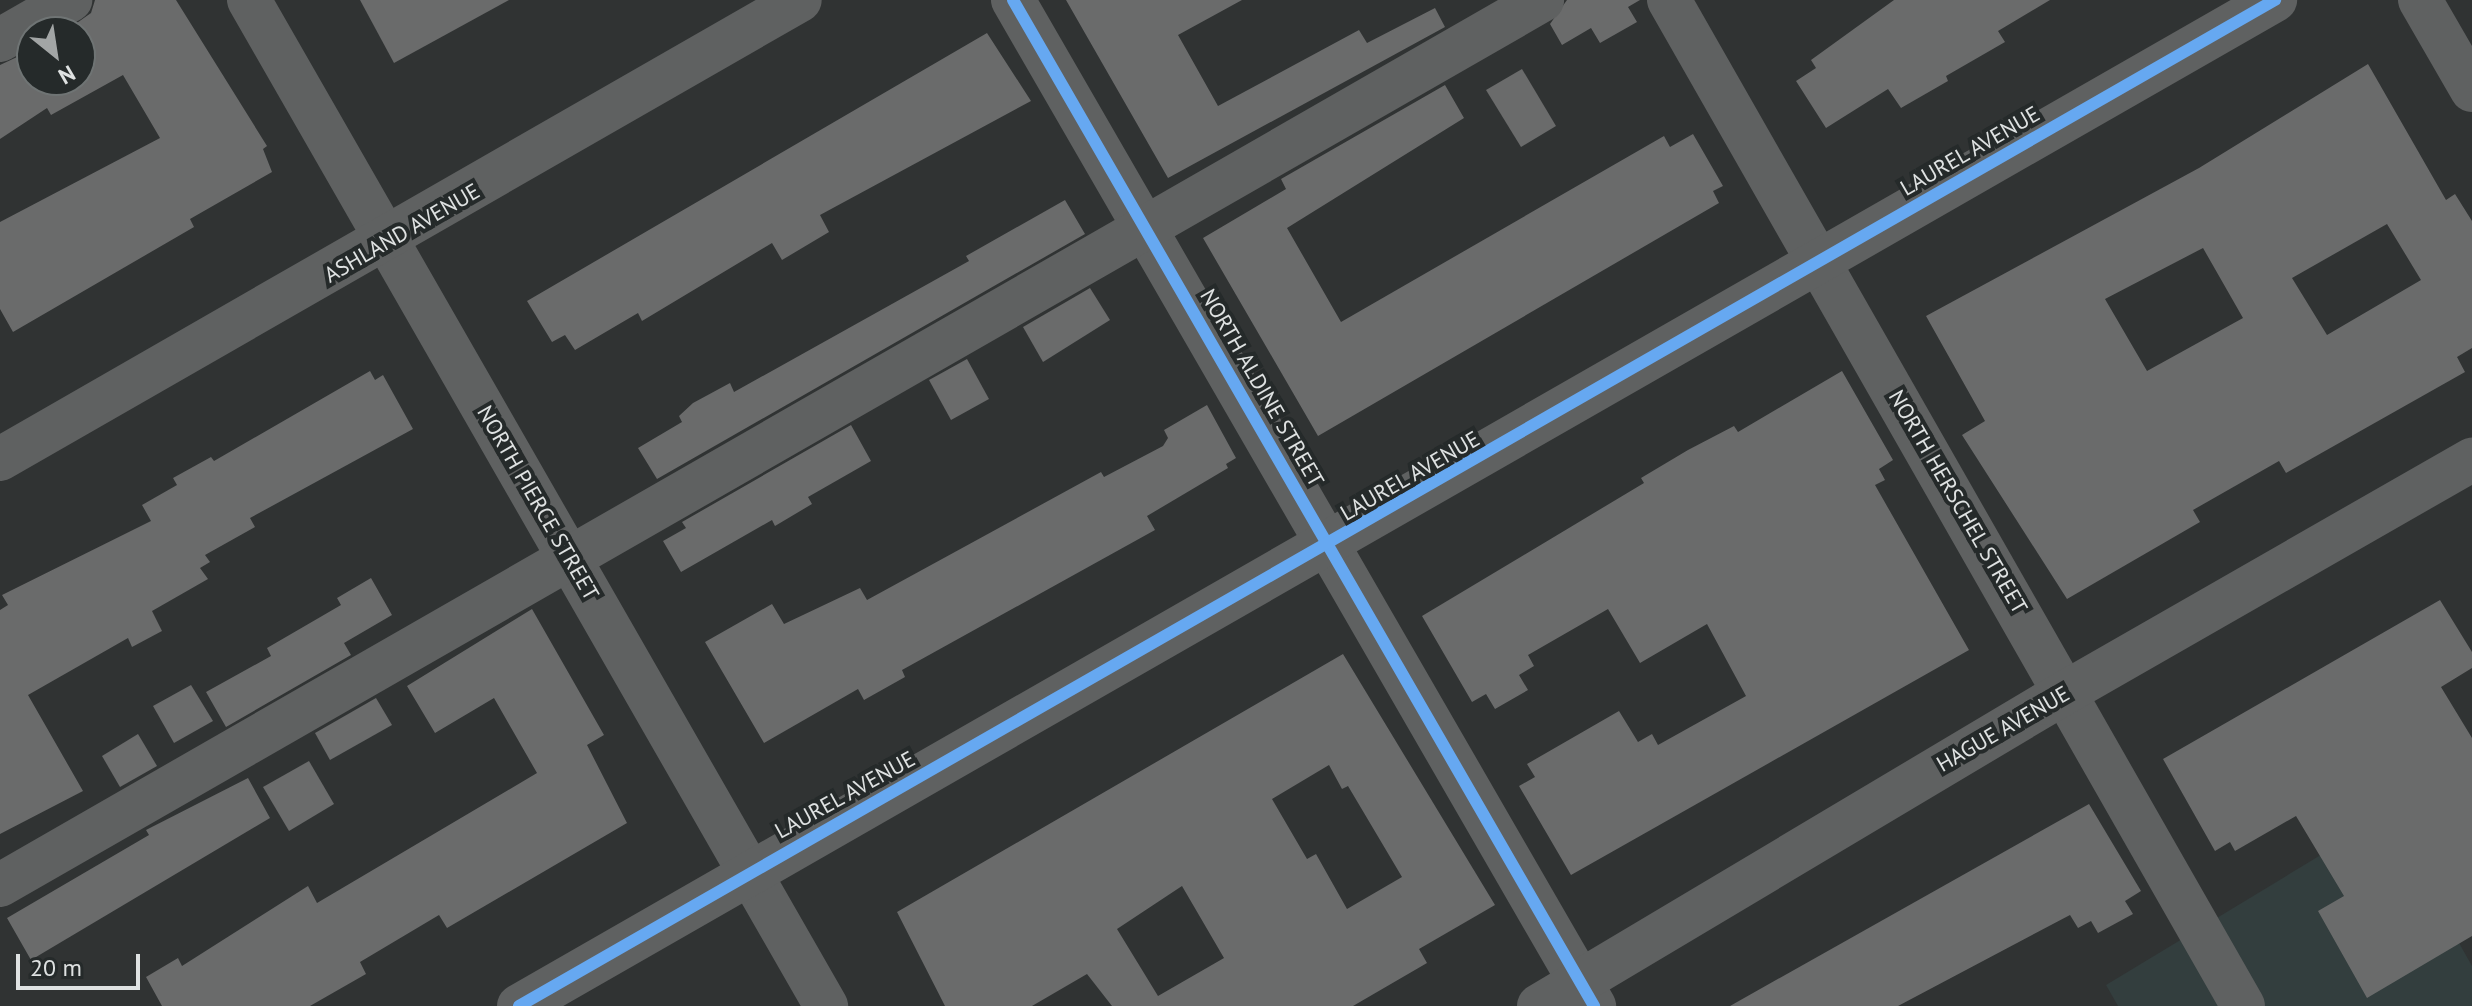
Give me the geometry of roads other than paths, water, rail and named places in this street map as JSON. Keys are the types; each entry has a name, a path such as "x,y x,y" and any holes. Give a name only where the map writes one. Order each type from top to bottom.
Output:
{"street":[{"path":"0,40 70,0"},
{"name":"NORTH PIERCE STREET","path":"249,0 826,1006"},
{"name":"ASHLAND AVENUE","path":"0,459 389,241 800,0"},
{"name":"NORTH ALDINE STREET","path":"1013,0 1331,545 1587,994"},
{"path":"0,885 1542,0"},
{"name":"NORTH HERSCHEL STREET","path":"1669,0 2067,692 2243,1006"},
{"name":"LAUREL AVENUE","path":"519,1006 749,872 1331,545 1818,261 2275,0"},
{"path":"2420,0 2472,90"},
{"name":"HAGUE AVENUE","path":"1539,1006 1587,994 2067,692 2472,460"}]}
